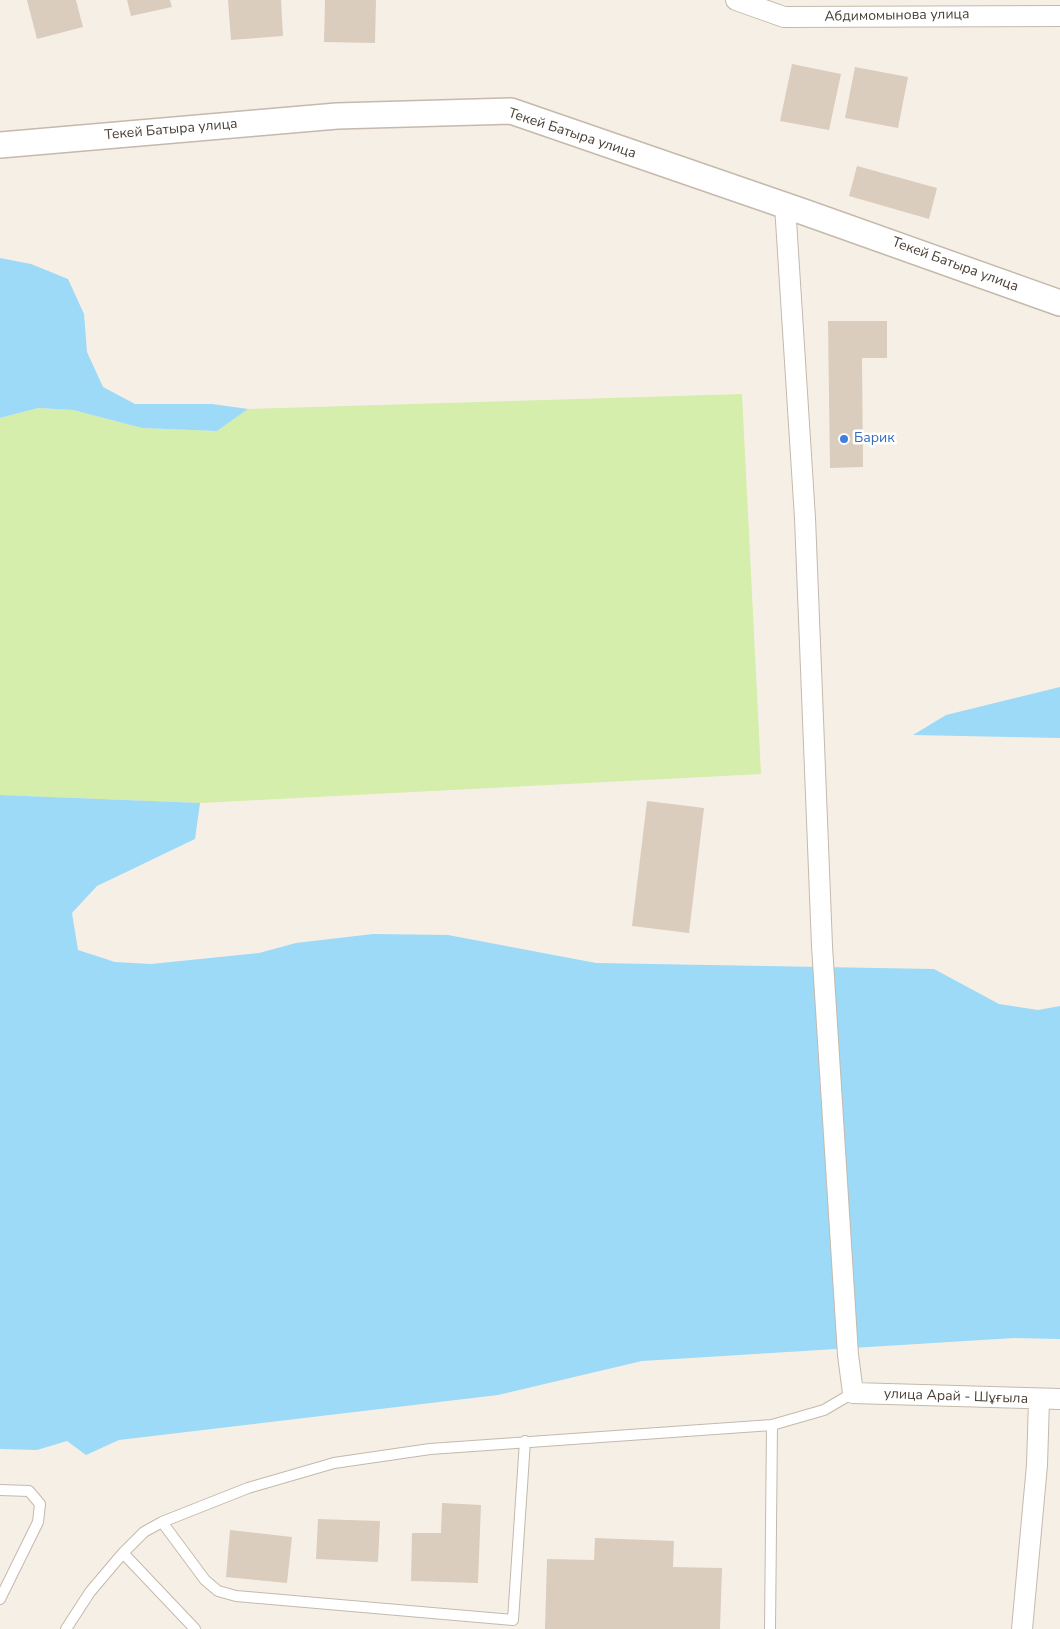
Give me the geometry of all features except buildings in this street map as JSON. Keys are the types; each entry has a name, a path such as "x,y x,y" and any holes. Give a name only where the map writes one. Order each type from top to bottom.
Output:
{"street":[{"name":"Абдимомынова улица","path":"736,0 784,17 994,8 1060,16"},
{"name":"Текей Батыра улица","path":"0,145 337,116 511,111 785,205 1060,303"},
{"path":"785,205 805,518 822,946 848,1355 853,1393"},
{"name":"улица Арай - Шұғыла","path":"853,1393 1039,1400 1060,1399"},
{"path":"1022,1629 1037,1465 1039,1400"}],"lane":[{"path":"66,1629 90,1592 123,1553 144,1532 162,1522 248,1488 334,1463 430,1449 772,1425 824,1410 853,1393"},
{"path":"770,1629 772,1425"},
{"path":"162,1522 205,1580 218,1591 236,1596 513,1624 526,1441"},
{"path":"0,1490 29,1491 40,1504 38,1522 0,1599"},
{"path":"123,1553 195,1629"}],"green space":[{"path":"742,394 761,774 200,803 0,795 0,418 38,408 73,410 142,428 217,431 248,409"}],"water":[{"path":"0,258 31,264 68,279 84,314 87,352 103,387 135,404 212,404 248,409 217,431 142,428 73,410 38,408 0,418"},
{"path":"1060,687 1060,738 913,735 946,715"},
{"path":"0,795 200,803 195,839 97,886 72,913 78,950 115,962 151,964 259,953 296,943 373,934 448,935 596,963 934,969 999,1004 1038,1010 1060,1006 1060,1339 1014,1338 642,1361 498,1395 119,1440 86,1455 67,1441 37,1450 0,1449"}],"place":[{"name":"Барик","path":"844,439"}]}
